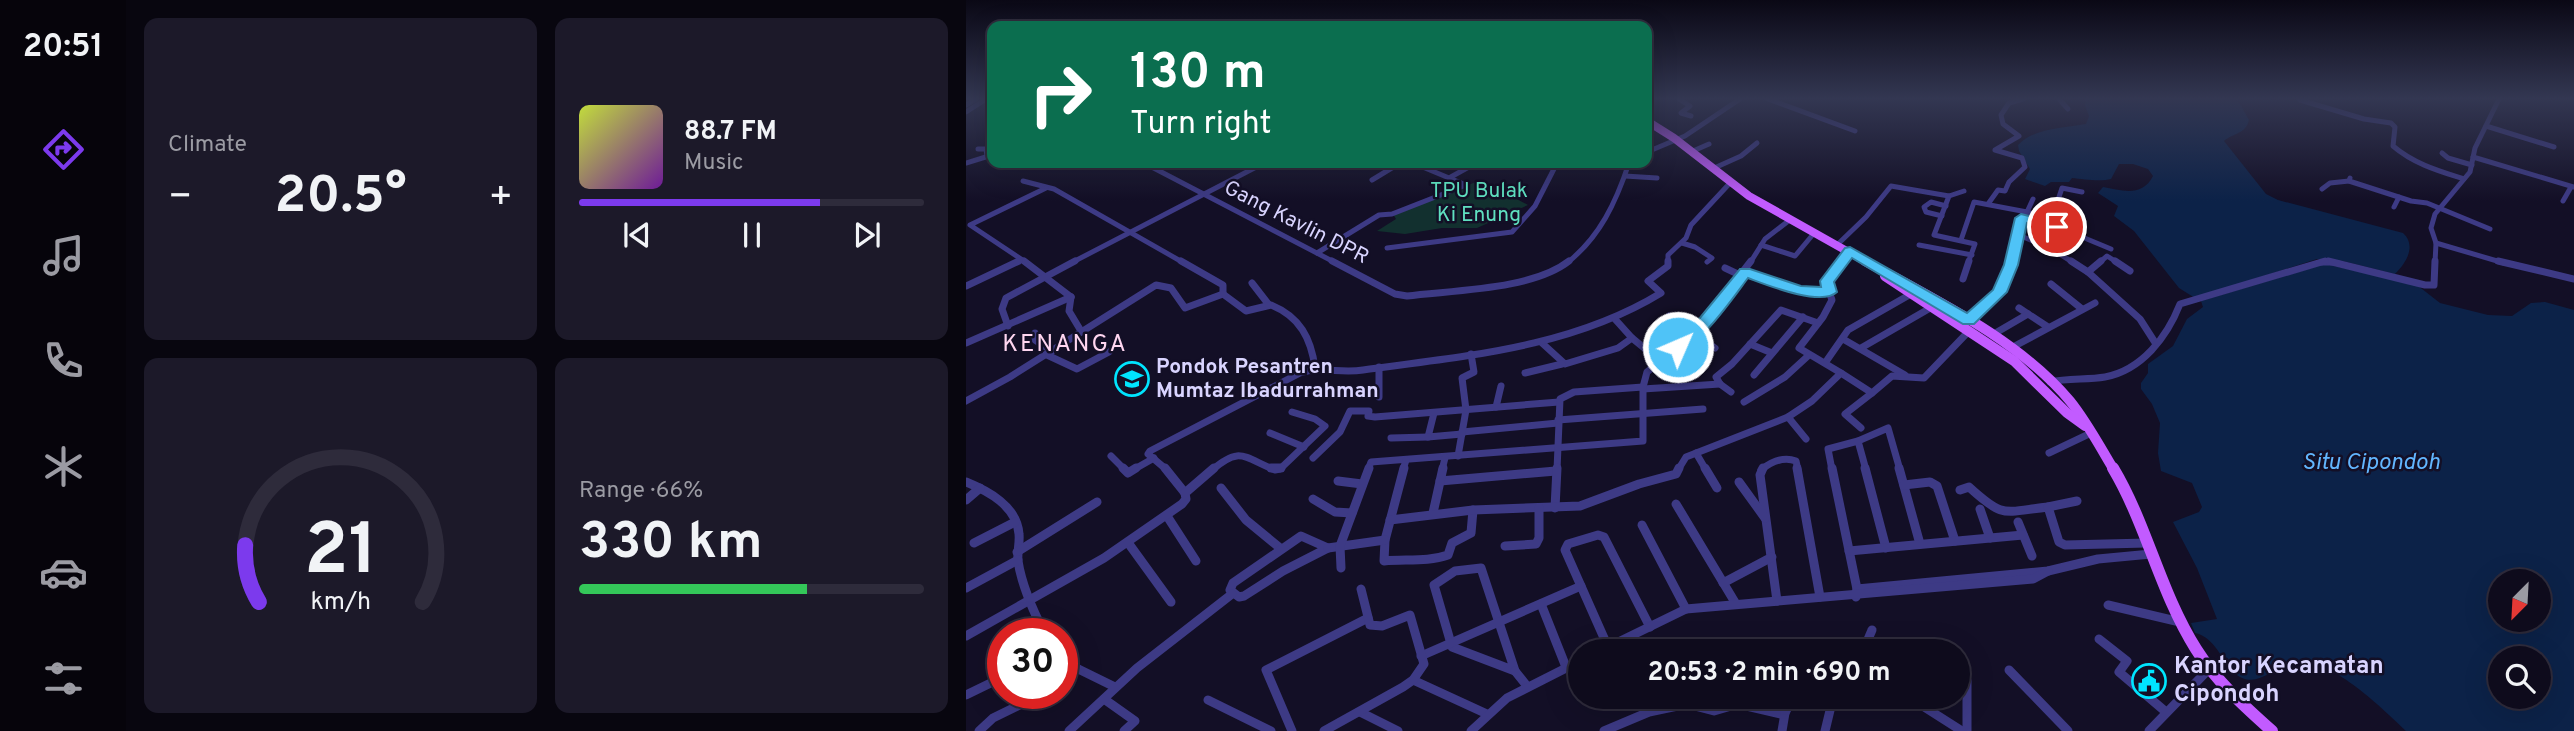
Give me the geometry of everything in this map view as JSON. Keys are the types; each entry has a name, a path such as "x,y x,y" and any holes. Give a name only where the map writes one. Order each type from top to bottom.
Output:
{"main road":[{"path":"1668,133 1730,183 1871,263 1969,326 2014,361 2067,413 2088,429"},
{"path":"1871,263 1932,307 1992,335 2011,348 2050,382 2076,410 2119,479 2181,622 2209,669 2272,731"}],"street":[{"path":"1652,150 1687,133"},
{"path":"1988,204 1998,191 2006,190 2009,182 2025,167 2022,158 1995,150 2019,136 2015,133"},
{"path":"2394,133 2393,146 2397,150 2432,168 2464,179"},
{"path":"2050,382 2116,374 2134,366 2156,344 2180,304 2314,264 2339,262 2425,285 2434,285 2436,243 2431,228 2438,207 2464,179 2472,165 2481,133"},
{"path":"2507,133 2554,147"},
{"path":"1712,169 1729,160 1746,156 1757,143"},
{"path":"1693,151 1709,144"},
{"path":"978,149 987,151"},
{"path":"2442,153 2448,158 2472,165"},
{"path":"966,163 987,157"},
{"path":"2473,157 2573,187 2563,201"},
{"name":"Gang Kavlin DPR","path":"1154,168 1395,294 1407,296 1523,282 1547,275 1575,256 1596,236 1617,200 1625,176"},
{"path":"1008,326 1001,308 1004,299 1254,168"},
{"path":"1372,180 1392,168"},
{"path":"1317,253 1379,215 1392,214 1466,185 1425,168"},
{"path":"1449,178 1467,168"},
{"path":"1387,247 1512,232 1535,206 1554,168"},
{"path":"1627,168 1625,176 1657,178"},
{"path":"2322,189 2330,183 2349,180 2438,207 2490,229"},
{"path":"1023,181 1054,189 1223,285 1223,294"},
{"path":"966,636 1029,603 1129,544 1186,499 1172,474 1148,454 1153,449 1268,388 1315,368 1360,371 1542,343 1642,306 1661,293 1648,282 1668,266 1668,255 1682,243 1690,232 1691,225 1730,183"},
{"path":"1838,244 1866,217 1891,186 1950,196 1964,191"},
{"path":"1047,188 970,224 1046,276 1071,297"},
{"path":"2052,218 2062,188 2082,192"},
{"path":"1950,196 1934,235 1975,244 1964,279"},
{"path":"2394,207 2399,197"},
{"path":"1843,339 1908,377 1916,380 1927,376 2000,292 2024,215 2033,199"},
{"path":"1942,216 1926,212 1924,207 1931,202 1946,206"},
{"path":"1961,240 1974,202 2024,215 2112,249"},
{"path":"2024,215 2052,218 2062,222"},
{"path":"1341,568 1340,546 1369,463 1641,442 1644,438 1643,388 1647,372 1695,334 1743,274 1761,245 1773,231 1791,219"},
{"path":"1761,245 1795,256 1815,232"},
{"path":"2019,235 2053,250 2088,271 2140,319 2156,344"},
{"path":"1682,243 1695,247 1712,258 1707,262"},
{"path":"2436,243 2514,266 2574,279"},
{"path":"1919,245 1972,255"},
{"path":"1850,251 1827,281 1832,300 1799,348 1872,393"},
{"path":"2088,271 2105,257 2130,271"},
{"path":"966,286 1022,260"},
{"path":"1725,268 1800,291 1830,292"},
{"path":"1252,283 1269,305 1291,315 1303,327 1310,340 1315,368"},
{"path":"967,399 1050,353 1081,331 1160,284 1172,286 1185,308 1223,294"},
{"path":"2051,284 2082,309"},
{"path":"1223,294 1248,313 1269,305"},
{"path":"1825,363 1848,330 1911,294"},
{"path":"966,343 1071,297"},
{"path":"1071,297 1069,311 1081,331"},
{"path":"2011,348 2095,303"},
{"path":"1861,348 1932,307"},
{"path":"2019,308 2048,327"},
{"path":"1731,392 1720,384 1716,377 1781,310 1818,323"},
{"path":"1992,335 2028,314"},
{"path":"1670,316 1715,348"},
{"path":"1754,375 1772,353 1778,350 1803,317"},
{"path":"1614,318 1632,338 1660,361"},
{"path":"1035,333 1035,340 1072,369 1109,352"},
{"path":"1525,373 1618,348 1632,338"},
{"path":"1542,343 1562,364"},
{"path":"1750,344 1772,353"},
{"path":"1458,456 1465,410 1462,378 1474,373 1471,354"},
{"path":"1744,402 1785,377 1809,355"},
{"path":"1379,397 1380,368"},
{"path":"1390,520 1433,513 1555,508 1592,503 1639,484 1676,474 1682,460 1788,416 1812,401 1841,373"},
{"path":"1861,428 1845,414 1892,376 1908,377"},
{"path":"1555,508 1559,402 1563,396 1574,392 1720,384"},
{"path":"1496,407 1501,386"},
{"path":"1313,458 1340,432 1350,411 1366,410 1371,417 1559,402"},
{"path":"1391,438 1428,437 1558,421 1703,409"},
{"path":"1185,493 1231,454 1278,470 1325,426 1315,419 1292,412"},
{"path":"1428,437 1434,413"},
{"path":"1788,416 1806,439"},
{"path":"1857,593 1828,449 1858,441 1888,428 1920,544"},
{"path":"2049,453 2088,429"},
{"path":"1270,433 1304,447"},
{"path":"1858,441 1886,548"},
{"path":"1696,453 1717,488"},
{"path":"1111,456 1127,473 1154,458"},
{"path":"1433,513 1446,458"},
{"path":"1777,601 1761,470 1767,465 1793,458 1796,461 1821,597"},
{"path":"1406,460 1385,540 1384,561 1418,558 1431,561 1448,555 1452,543 1471,533 1473,510"},
{"path":"1440,481 1556,471"},
{"path":"1338,481 1362,484"},
{"path":"966,482 1003,502 1019,529 1018,556 1029,603 1037,618"},
{"path":"1739,482 1767,520"},
{"path":"1904,485 1930,482 1937,486 1955,541"},
{"path":"1960,489 1969,487 1993,509 2002,512 2077,502"},
{"path":"966,500 980,488"},
{"path":"1221,488 1246,520 1280,548"},
{"path":"1313,499 1335,512 1352,513"},
{"path":"966,588 1097,502"},
{"path":"1676,504 1736,604"},
{"path":"2048,507 2059,541 2065,545 2149,548"},
{"path":"1505,546 1536,544 1539,538 1539,508"},
{"path":"1980,509 1990,538"},
{"path":"1167,516 1196,561"},
{"path":"974,542 1015,522"},
{"path":"2018,522 2032,556"},
{"path":"1642,525 1686,609"},
{"path":"1600,639 1565,550 1567,544 1598,535 1604,537 1650,627"},
{"path":"1849,551 2023,535"},
{"path":"1232,594 1230,590 1233,583 1280,548 1303,536 1328,548"},
{"path":"1232,594 1244,596 1283,571 1328,548 1385,540"},
{"path":"1129,544 1171,602"},
{"path":"1625,639 1686,609 2033,579 2048,571 2149,548"},
{"path":"1723,583 1772,557"},
{"path":"1515,671 1452,647 1434,585 1459,569 1481,568 1515,671 1527,686"},
{"path":"1422,656 1581,586"},
{"path":"1324,731 1413,680 1424,664 1410,615 1376,627 1370,625 1361,589"},
{"path":"1069,731 1115,687 1172,639 1232,594"},
{"path":"1471,731 1487,714 1527,686 1566,667 1541,604"},
{"path":"2108,605 2181,622"},
{"path":"1292,731 1266,670 1368,618"},
{"path":"1868,639 1872,630"},
{"path":"2099,639 2127,661 2119,672 2166,712"},
{"path":"1078,668 1115,687"},
{"path":"2149,731 2209,669"},
{"path":"2009,670 2068,731"},
{"path":"1413,680 1487,714"},
{"path":"966,695 987,685"},
{"path":"1104,699 1135,721 1124,731"},
{"path":"1208,700 1271,731"},
{"path":"1604,731 1650,712 1687,704 1714,711 1738,704 1785,713"},
{"path":"979,731 993,719 1013,709"},
{"path":"1782,731 1787,709"},
{"path":"1825,731 1830,709"},
{"path":"1928,709 1959,730 1962,709"},
{"path":"1360,712 1398,731"}],"green space":[{"name":"TPU Bulak Ki Enung","path":"1481,180 1528,205 1477,228 1442,228 1405,234 1377,231 1396,219 1393,214"}],"water":[{"path":"2238,133 2224,141 2266,194 2278,200 2403,233 2410,249 2403,265 2395,274 2343,261 2317,259 2195,298 2179,288 2134,231 2114,216 2118,206 2098,193 2103,187 2124,191 2137,190 2153,176 2148,169 2133,164 2119,164 2111,179 2072,178 2069,182 2051,182 2045,186 2025,179 2030,169 2018,145 2032,135"},
{"name":"Situ Cipondoh","path":"2325,264 2417,285 2440,303 2488,315 2512,316 2531,303 2545,302 2574,310 2574,731 2406,731 2355,686 2324,667 2295,661 2261,678 2247,680 2234,672 2209,640 2195,633 2191,623 2217,619 2197,568 2173,522 2199,512 2202,507 2192,483 2161,471 2158,453 2160,423 2152,404 2141,389 2141,383 2148,373 2148,364 2173,346 2187,319 2203,307 2201,301"}],"place":[{"name":"Pondok Pesantren Mumtaz Ibadurrahman","path":"1132,379"},
{"name":"Kantor Kecamatan Cipondoh","path":"2149,681"}],"district":[{"name":"KENANGA","path":"1065,345"}],"route":[{"path":"1678,347 1695,334 1745,273 1800,291 1830,292 1826,283 1850,251 1968,320 2000,292 2011,265 2021,218 2057,227"}]}
